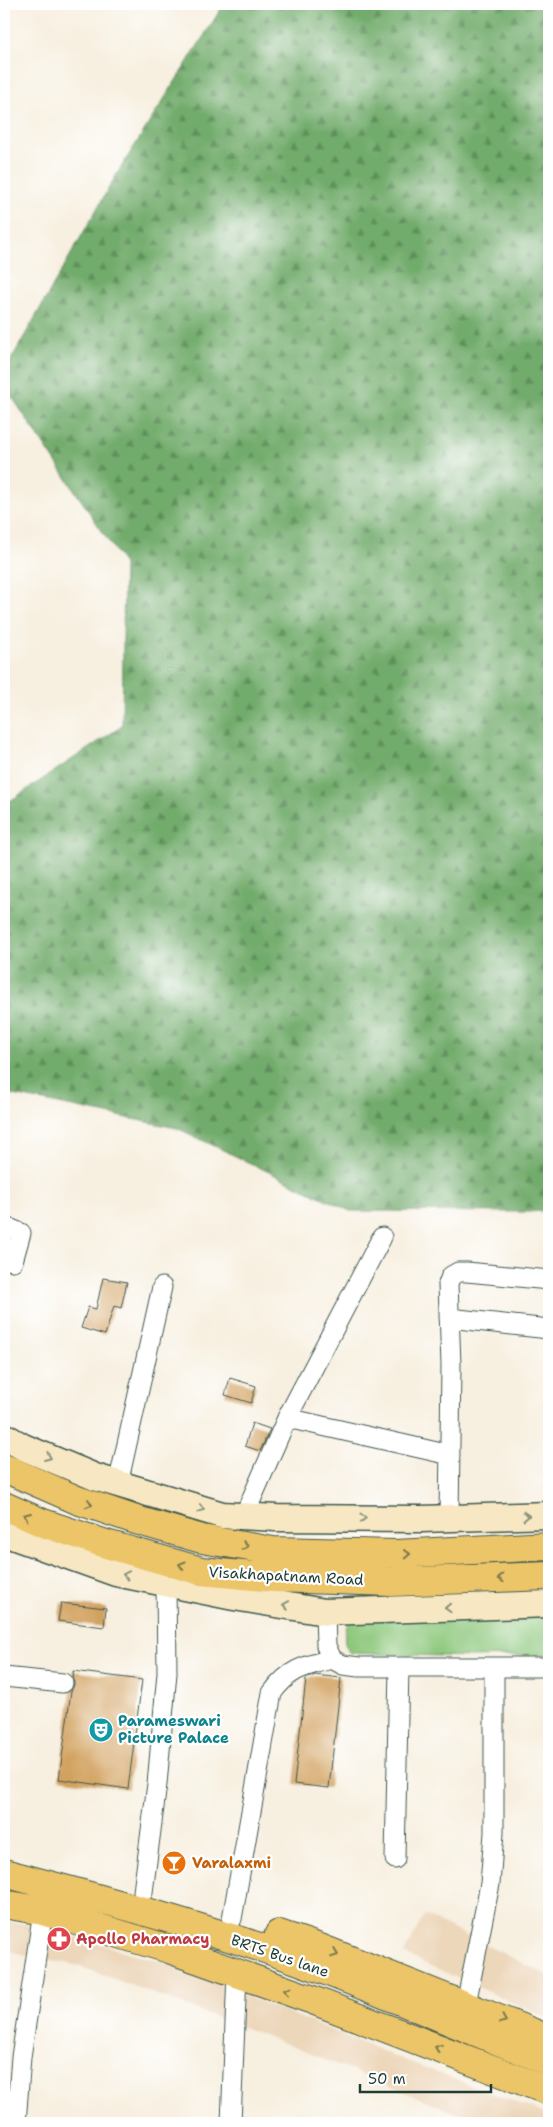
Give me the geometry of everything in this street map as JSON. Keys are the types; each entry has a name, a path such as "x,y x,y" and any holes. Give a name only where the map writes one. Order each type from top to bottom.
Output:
{"main road":[{"path":"8,1470 77,1500 136,1520 202,1538 273,1551 396,1554 503,1550 549,1546"},
{"name":"Visakhapatnam Road","path":"4,1506 43,1523 70,1532 202,1571 274,1578 391,1582 549,1576"},
{"path":"4,1854 144,1892 320,1948 549,2038"},
{"name":"BRTS Bus lane","path":"4,1873 194,1926 298,1961 424,2010 549,2062"},
{"path":"4,1904 42,1911 169,1949 319,2002 549,2091"}],"street":[{"path":"4,1226 21,1233 13,1261 4,1259"},
{"path":"244,1516 287,1418 382,1237"},
{"path":"449,1518 451,1365 448,1284 451,1276 458,1272 549,1280"},
{"path":"118,1484 162,1287"},
{"path":"449,1318 549,1329"},
{"path":"287,1418 450,1455"},
{"path":"8,1470 13,1441 95,1477 222,1514 244,1516 449,1518 549,1515"},
{"path":"4,1533 116,1573 325,1612 549,1604"},
{"path":"144,1892 156,1794 167,1673 166,1583"},
{"path":"325,1612 326,1646 332,1659 343,1665 494,1668 549,1667"},
{"path":"232,1919 272,1692 282,1678 302,1666 332,1659"},
{"path":"395,1860 399,1667"},
{"path":"466,2004 490,1884 494,1833 494,1668"},
{"path":"4,1678 63,1683"},
{"path":"16,2123 11,2086 20,2057 42,1911"},
{"path":"231,2123 237,1973"}],"shaded area":[{"path":"424,1915 549,1976 549,2019 404,1954"},
{"path":"4,1920 45,1928 168,1964 407,2061 549,2115 549,2123 481,2123 259,2033 79,1966 4,1950"}],"green space":[{"path":"224,4 549,4 549,1210 529,1212 350,1211 177,1128 4,1093 4,805 122,726 124,564 4,385 4,372 115,177"},
{"path":"352,1617 549,1617 549,1655 472,1657 350,1653 345,1644 345,1635"}],"building":[{"path":"103,1278 127,1282 121,1308 114,1306 105,1335 81,1328 88,1307 96,1309"},
{"path":"230,1378 256,1386 251,1403 225,1395"},
{"path":"252,1423 270,1429 260,1451 245,1446"},
{"path":"61,1603 106,1608 104,1627 58,1621"},
{"name":"Parameswari Picture Palace","path":"73,1671 142,1680 128,1789 59,1779 71,1691 74,1685"},
{"path":"315,1675 341,1678 329,1788 294,1784 306,1679"}],"place":[{"name":"Parameswari Picture Palace","path":"101,1730"},
{"name":"Varalaxmi","path":"174,1863"},
{"name":"Apollo Pharmacy","path":"59,1939"}]}
